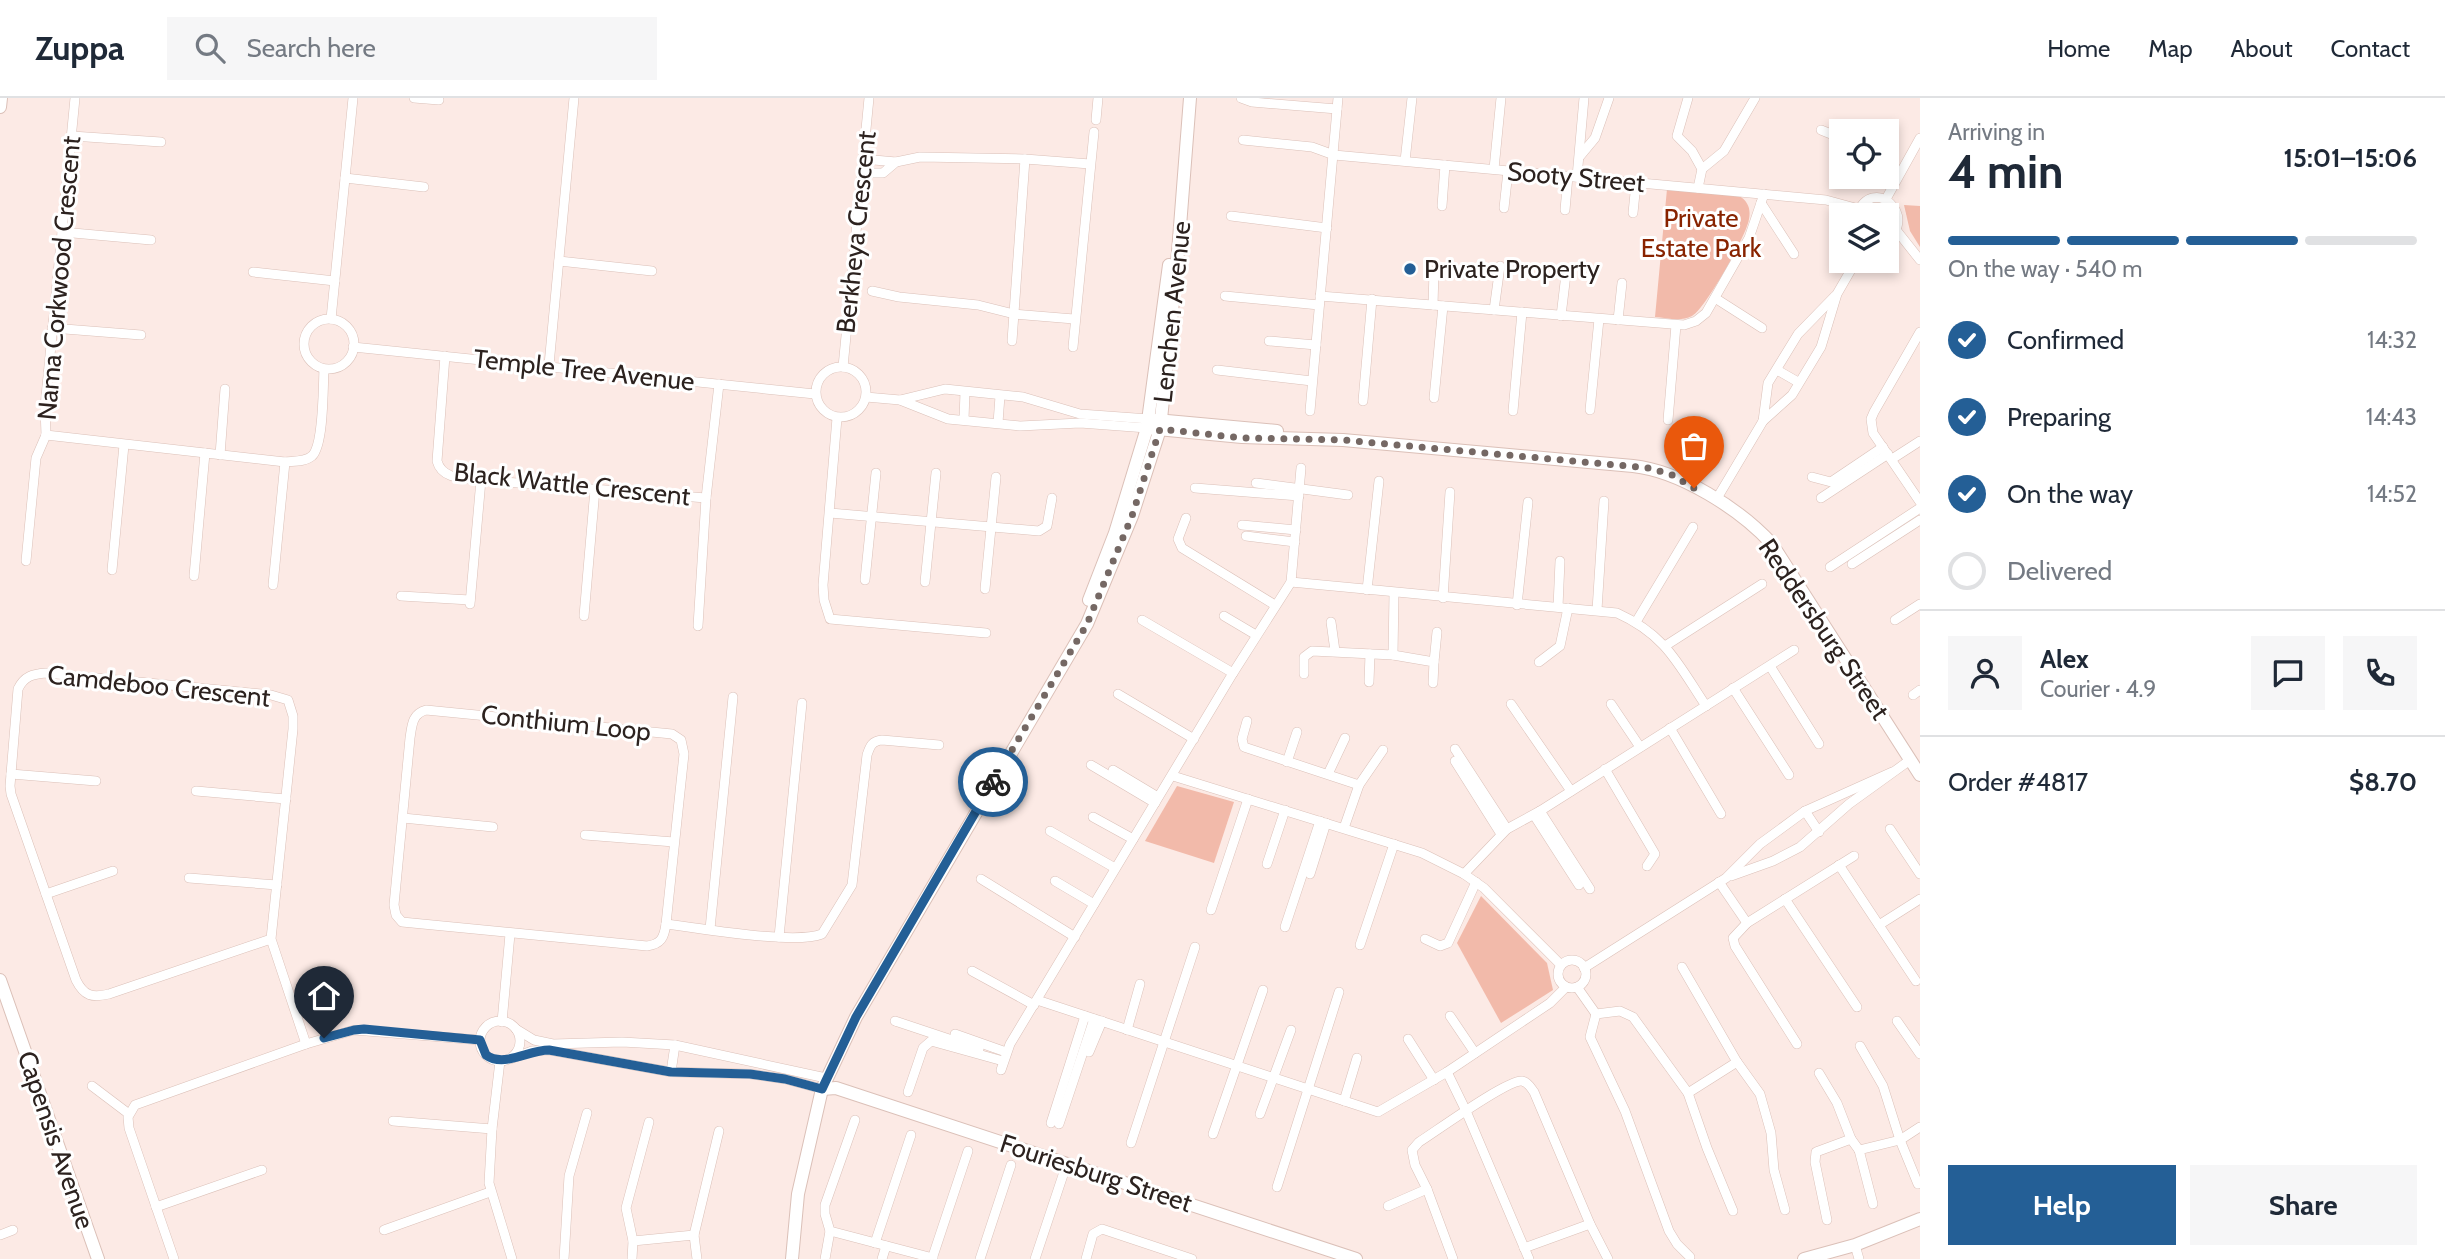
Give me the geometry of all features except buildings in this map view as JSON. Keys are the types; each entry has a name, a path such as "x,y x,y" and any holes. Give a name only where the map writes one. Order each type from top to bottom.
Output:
{"street":[{"path":"0,107 1,98"},
{"name":"Nama Corkwood Crescent","path":"75,98 44,407 46,435 220,455 285,461 305,460 316,451 319,442 324,369"},
{"path":"331,319 353,98"},
{"path":"414,98 439,100"},
{"path":"549,365 573,98"},
{"name":"Berkheya Crescent","path":"843,366 869,98"},
{"path":"1097,120 1098,98"},
{"name":"Lenchen Avenue","path":"792,1259 798,1194 824,1084 856,1017 1087,624 1115,563 1154,424 1183,197 1190,98"},
{"path":"1241,98 1252,102 1337,109"},
{"path":"1310,411 1338,98"},
{"path":"1405,161 1412,98"},
{"path":"1494,169 1501,98"},
{"path":"1565,210 1580,156 1584,98"},
{"path":"1580,156 1597,134 1609,98"},
{"path":"1688,98 1677,135 1692,151 1702,169"},
{"path":"1698,188 1702,169 1724,151 1755,98"},
{"path":"1821,130 1829,133"},
{"path":"1073,347 1094,132"},
{"path":"72,136 162,142"},
{"path":"1899,175 1920,138"},
{"name":"Sooty Street","path":"1243,140 1312,147 1334,155 1698,188 1762,199 1837,203"},
{"path":"863,159 896,162 920,157 1025,159 1090,164"},
{"path":"1012,341 1025,159"},
{"path":"862,173 883,173 896,162"},
{"path":"1442,206 1445,165"},
{"path":"1504,208 1508,171"},
{"path":"345,178 424,187"},
{"path":"1633,213 1636,183"},
{"path":"1886,199 1891,189"},
{"path":"1762,199 1794,254"},
{"path":"1225,296 1372,299 1676,325 1696,321 1706,313 1749,238 1762,199"},
{"path":"1867,203 1871,199 1886,199 1891,203"},
{"path":"1231,216 1327,228"},
{"path":"62,232 151,240"},
{"path":"1899,234 1920,260"},
{"path":"559,261 652,271"},
{"path":"1494,310 1500,266"},
{"path":"1434,271 1438,306 1434,397"},
{"path":"253,272 335,281"},
{"path":"1763,421 1768,383 1798,334 1837,294 1849,273"},
{"path":"1562,316 1566,274"},
{"path":"1618,320 1622,283"},
{"path":"872,291 899,297 978,305 1014,314 1074,318"},
{"path":"1716,499 1763,421 1789,398 1824,341 1837,294"},
{"path":"1715,298 1762,328"},
{"path":"1363,401 1372,299"},
{"path":"1513,411 1522,312"},
{"path":"331,319 338,321 350,332 353,347 347,361 340,366 324,369 317,366 305,353 305,337 315,323 331,319"},
{"path":"1590,410 1599,319"},
{"path":"1668,420 1676,325"},
{"path":"52,328 141,335"},
{"path":"1920,332 1871,419 1873,433 1920,502"},
{"path":"1269,341 1316,345"},
{"name":"Temple Tree Avenue","path":"353,347 816,394"},
{"name":"Black Wattle Crescent","path":"445,356 438,465 445,474 481,480 706,498 719,384"},
{"path":"843,366 852,369 863,379 866,397 863,405 853,415 838,418 827,414 820,407 816,394 818,380 827,371 843,366"},
{"path":"1217,370 1312,381"},
{"path":"1777,370 1798,382"},
{"path":"220,455 225,388"},
{"path":"900,400 941,390 1023,397 1080,414 1154,424"},
{"path":"964,419 965,392"},
{"path":"998,423 1000,396"},
{"path":"866,397 900,400 941,418 1026,426 1080,423 1154,424"},
{"path":"838,418 823,584 824,600 830,619 986,633"},
{"name":"Reddersburg Street","path":"1154,424 1242,438 1343,440 1649,468 1672,475 1716,499 1759,531 1777,550 1920,775"},
{"path":"26,561 36,458 46,435"},
{"path":"1812,477 1831,482 1920,441"},
{"path":"112,570 124,445"},
{"path":"194,576 205,453"},
{"path":"1821,498 1888,454"},
{"path":"274,585 285,461"},
{"path":"1003,1060 1156,800 1291,582 1301,468"},
{"path":"865,580 876,473"},
{"path":"925,582 936,473"},
{"path":"985,589 996,477"},
{"path":"401,596 470,602 481,480"},
{"path":"1367,590 1379,481"},
{"path":"1256,483 1300,491"},
{"path":"1195,488 1348,495"},
{"path":"584,616 595,489"},
{"path":"1443,597 1450,492"},
{"path":"698,626 706,498"},
{"path":"830,513 1045,530 1052,498"},
{"path":"1597,610 1604,501"},
{"path":"1517,605 1528,502"},
{"path":"1830,567 1920,508"},
{"path":"1186,518 1178,539 1182,548 1274,607"},
{"path":"1852,564 1920,520"},
{"path":"1242,525 1296,530"},
{"path":"1636,622 1693,527"},
{"path":"1246,536 1295,542"},
{"path":"1539,662 1560,646 1563,608 1560,561"},
{"path":"1204,567 1274,607"},
{"path":"1291,582 1617,613 1657,637 1706,706"},
{"path":"1665,646 1762,584"},
{"path":"1393,655 1394,593"},
{"path":"1895,620 1920,604"},
{"path":"1224,616 1256,635"},
{"path":"1153,619 1235,670"},
{"path":"1142,620 1235,670"},
{"path":"1331,622 1335,651"},
{"path":"1433,683 1437,632"},
{"path":"1304,674 1303,659 1314,650 1393,655 1434,662"},
{"path":"1464,874 1504,832 1794,650"},
{"path":"1369,682 1370,654"},
{"path":"1770,666 1819,744"},
{"name":"Camdeboo Crescent","path":"271,939 109,994 86,994 76,980 11,794 18,688 27,677 46,673 271,695 288,700 293,716 271,939 306,1044"},
{"path":"1733,688 1789,775"},
{"path":"1118,694 1194,739"},
{"path":"710,929 733,697"},
{"path":"779,937 802,703"},
{"path":"1511,704 1571,791"},
{"path":"1611,704 1640,747"},
{"name":"Conthium Loop","path":"433,710 675,735 681,740 684,749 674,842 662,940 647,947 407,924 399,919 394,905 412,724 418,713 433,710"},
{"path":"1247,721 1241,740 1244,747 1359,785"},
{"path":"1670,728 1721,814"},
{"path":"1287,762 1297,732"},
{"path":"1328,774 1345,738"},
{"path":"666,924 779,937 813,937 822,934 850,889 867,755 872,743 884,740 939,745"},
{"path":"1344,828 1359,785 1383,750"},
{"path":"1455,750 1504,832"},
{"path":"1584,968 1723,880 1773,861 1800,847 1849,804 1910,760"},
{"path":"1455,761 1504,832"},
{"path":"1091,765 1156,800"},
{"path":"1605,769 1655,854 1647,866"},
{"path":"1113,770 1156,800"},
{"path":"1723,880 1760,844 1805,811 1892,772"},
{"path":"11,774 96,781"},
{"path":"1173,776 1422,853 1476,882 1561,965"},
{"path":"196,791 286,799"},
{"path":"1211,910 1248,799"},
{"path":"1268,864 1285,810"},
{"path":"1805,811 1819,832"},
{"path":"1537,813 1578,885"},
{"path":"1537,813 1590,889"},
{"path":"1093,817 1133,839"},
{"path":"403,818 493,827"},
{"path":"1310,874 1323,822"},
{"path":"1284,927 1323,822"},
{"path":"1890,829 1920,874"},
{"path":"1050,831 1115,869"},
{"path":"585,835 674,842"},
{"path":"1360,945 1394,844"},
{"path":"1797,1044 1734,943 1734,936 1747,923 1854,856"},
{"path":"1839,865 1916,981"},
{"path":"46,894 113,871"},
{"path":"189,878 277,885"},
{"path":"981,879 1075,937"},
{"path":"1723,880 1747,923"},
{"path":"1055,881 1094,904"},
{"path":"1425,939 1440,946 1448,943 1476,882"},
{"path":"1785,899 1857,1007"},
{"path":"1879,925 1920,899"},
{"path":"502,1022 510,934"},
{"path":"1131,1143 1195,947"},
{"path":"1566,987 1558,977 1561,965 1574,960 1584,968 1585,977 1577,987"},
{"path":"1682,967 1737,1062 1755,1084 1761,1097 1771,1133 1774,1170 1785,1210"},
{"path":"972,971 1035,1003 1094,1019 1378,1111 1475,1054 1550,1003 1566,987 1577,987"},
{"name":"Capensis Avenue","path":"0,981 98,1259"},
{"path":"1127,1030 1140,984"},
{"path":"1577,987 1596,1014"},
{"path":"1213,1134 1263,990"},
{"path":"1277,1187 1339,992"},
{"path":"1596,1014 1620,1011 1633,1017 1688,1093 1733,1210"},
{"path":"1596,1014 1590,1032 1594,1048 1625,1111 1669,1231 1690,1257"},
{"path":"1450,1016 1475,1054"},
{"path":"1085,1062 1094,1019"},
{"path":"1055,1124 1094,1019"},
{"path":"895,1021 1003,1060"},
{"path":"1897,1021 1920,1055"},
{"path":"502,1022 534,1040 552,1044 622,1042 675,1045 824,1084 750,1074 671,1072 549,1050 532,1051 505,1060 486,1055 480,1040 489,1025 502,1022"},
{"path":"923,1024 1003,1060"},
{"path":"174,1259 129,1128 130,1111 140,1102 343,1032 364,1029 480,1040"},
{"path":"512,1259 490,1192 489,1174 492,1129 505,1060 519,1049 516,1029"},
{"path":"1260,1114 1291,1030"},
{"path":"1408,1039 1434,1080"},
{"path":"908,1092 923,1048 931,1041 1003,1060"},
{"path":"671,1072 675,1045"},
{"path":"1860,1046 1881,1079 1900,1140 1918,1184"},
{"path":"1344,1101 1357,1058"},
{"path":"1688,1093 1737,1062"},
{"path":"1447,1072 1529,1259"},
{"path":"1819,1073 1838,1103 1851,1139 1859,1150 1873,1204"},
{"path":"1453,1259 1427,1189 1413,1161 1414,1147 1466,1111 1519,1081 1530,1086 1538,1101 1590,1224 1608,1259"},
{"name":"Fouriesburg Street","path":"824,1084 1356,1259"},
{"path":"92,1086 130,1111"},
{"path":"564,1259 569,1176 587,1113"},
{"path":"825,1259 830,1231 825,1205 855,1120"},
{"path":"393,1121 492,1129"},
{"path":"632,1259 633,1241 626,1214 627,1201 649,1122"},
{"path":"1859,1150 1900,1140 1920,1127"},
{"path":"697,1259 694,1235 719,1130"},
{"path":"876,1243 911,1135"},
{"path":"1827,1220 1815,1154 1821,1149 1851,1139"},
{"path":"830,1231 933,1258 968,1151"},
{"path":"1035,1259 1067,1163"},
{"path":"980,1259 1011,1165"},
{"path":"156,1207 262,1170"},
{"path":"1388,1206 1427,1189"},
{"path":"384,1230 490,1192"},
{"path":"1804,1259 1855,1245 1920,1219"},
{"path":"1524,1248 1590,1224"},
{"path":"1086,1259 1093,1234 1102,1229 1192,1259"},
{"path":"0,1234 13,1230"},
{"path":"633,1241 694,1235"},
{"path":"1855,1245 1859,1259"},
{"path":"882,1259 886,1246"}],"green space":[{"name":"Private Estate Park","path":"1667,189 1739,196 1747,203 1750,212 1747,227 1725,271 1698,310 1683,319 1655,317"},
{"path":"1904,205 1920,206 1920,247 1910,231"},
{"path":"1177,786 1234,802 1214,863 1145,841"},
{"path":"1481,896 1547,963 1553,990 1501,1023 1457,943"}],"way so far":[{"path":"993,782 1087,624 1115,563 1160,429 1242,438 1343,440 1649,468 1672,475 1694,488"}],"place":[{"name":"Private Property","path":"1410,269"}],"route":[{"path":"324,1038 364,1029 480,1040 486,1055 496,1061 532,1051 549,1050 671,1072 750,1074 785,1079 822,1089 856,1017 993,782"}]}
